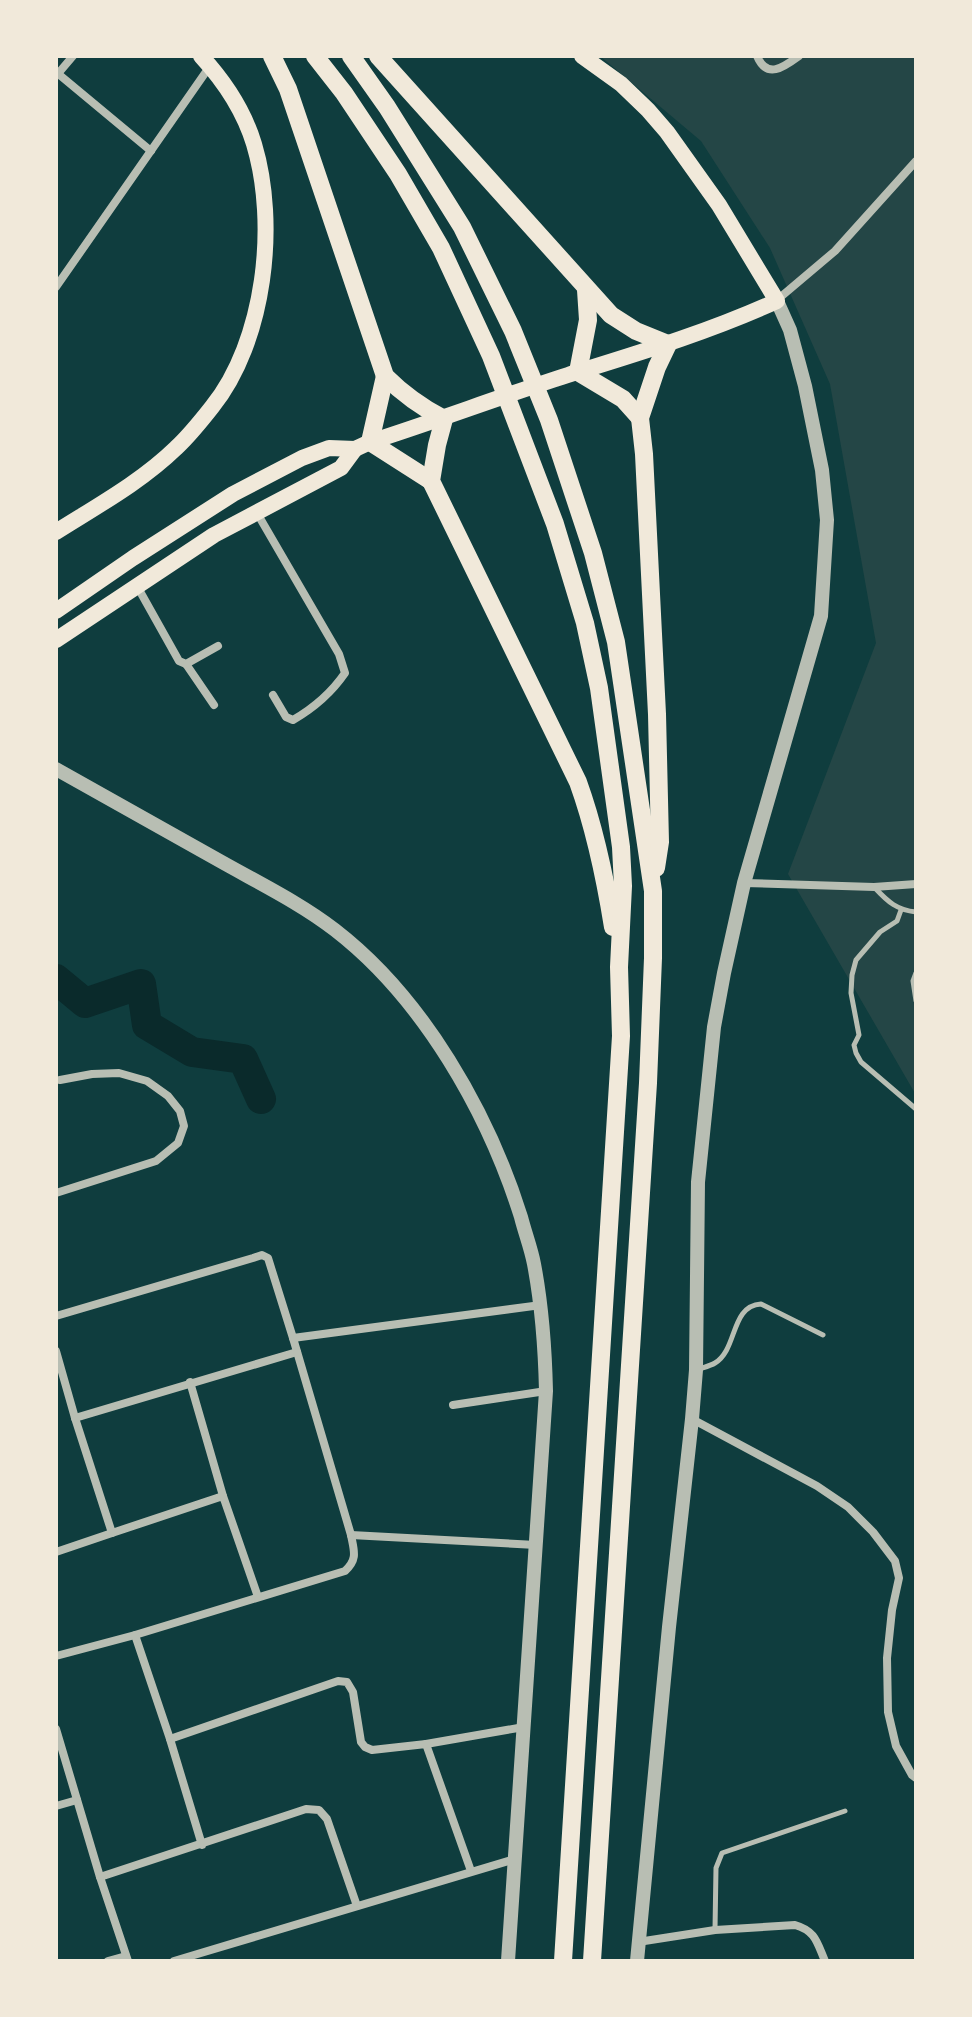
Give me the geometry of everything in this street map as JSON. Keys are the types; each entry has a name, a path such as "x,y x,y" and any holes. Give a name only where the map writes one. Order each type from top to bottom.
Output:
{"highway":[{"path":"272,56 288,89 385,376 403,394 444,419 431,481 578,782 600,853 619,967"},
{"path":"315,56 344,93 398,174 441,248 491,356 555,524 585,623 602,702 621,847 621,1036 563,1961"},
{"path":"351,56 387,107 462,227 513,331 549,420 593,553 616,642 653,891"},
{"path":"378,56 611,315 636,331 668,344 640,418 657,714 660,842 653,891 647,1098 592,1961"},
{"path":"586,290 588,320 573,374 623,399 640,418"},
{"path":"385,376 362,446 431,481"}],"main road":[{"path":"56,611 233,494 302,458 329,448 362,446 444,419 716,327 777,301 736,232 675,143 621,84 582,56"},
{"path":"56,532 128,485 176,448 214,405 232,375 251,327 266,258 262,183 254,144 240,111 206,61"},
{"path":"56,640 214,535 341,468 362,446"}],"street":[{"path":"73,56 57,74 151,151"},
{"path":"757,56 767,69 777,70 799,56"},
{"path":"56,287 151,151 206,61"},
{"path":"637,1961 692,1419 696,1370 698,1182 714,1027 744,883 821,616 827,520 822,470 817,437 790,330 777,301 835,251 916,161"},
{"path":"256,512 339,654 345,673 338,684 293,720 286,717 273,695"},
{"path":"137,585 179,661 186,664 214,705"},
{"path":"186,664 218,646"},
{"path":"56,769 287,898 335,930 369,961 401,994 433,1036 468,1093 515,1199 534,1260 544,1335 546,1391 515,1859 505,1960"},
{"path":"744,883 874,887 916,884"},
{"path":"56,1193 156,1161 178,1143 184,1126 180,1111 168,1096 147,1081 119,1073 60,1080"},
{"path":"56,1316 262,1255 268,1258 354,1553 353,1564 345,1571 56,1656"},
{"path":"293,1338 541,1305"},
{"path":"56,1351 112,1533"},
{"path":"75,1418 297,1352"},
{"path":"190,1382 223,1496 258,1597"},
{"path":"453,1405 546,1391"},
{"path":"692,1419 817,1486 848,1507 873,1532 895,1561 899,1578 887,1658 888,1712 896,1746 916,1778"},
{"path":"56,1552 223,1496"},
{"path":"351,1535 536,1545"},
{"path":"135,1635 202,1845"},
{"path":"170,1739 338,1681 347,1682 353,1692 361,1742 372,1750 524,1727"},
{"path":"56,1729 127,1958 108,1961"},
{"path":"426,1744 471,1871"},
{"path":"56,1806 77,1800"},
{"path":"100,1877 306,1809 319,1810 327,1819 357,1906"},
{"path":"174,1961 515,1859"},
{"path":"638,1942 715,1930 795,1925 807,1928 814,1935 825,1961"}],"lane":[{"path":"874,887 901,910 916,912"},
{"path":"901,910 897,921 880,932 856,960 851,993 859,1035 854,1045 861,1062 916,1109"},
{"path":"916,973 913,981 916,1001"},
{"path":"696,1370 716,1363 744,1311 752,1305 761,1304 823,1335"},
{"path":"715,1930 716,1868 722,1853 845,1811"}],"shaded area":[{"path":"600,56 916,56 916,1095 788,874 876,643 830,384 770,248 701,141"}],"waterway":[{"path":"56,979 85,1003 141,984 147,1025 192,1052 243,1059 261,1099"}]}
